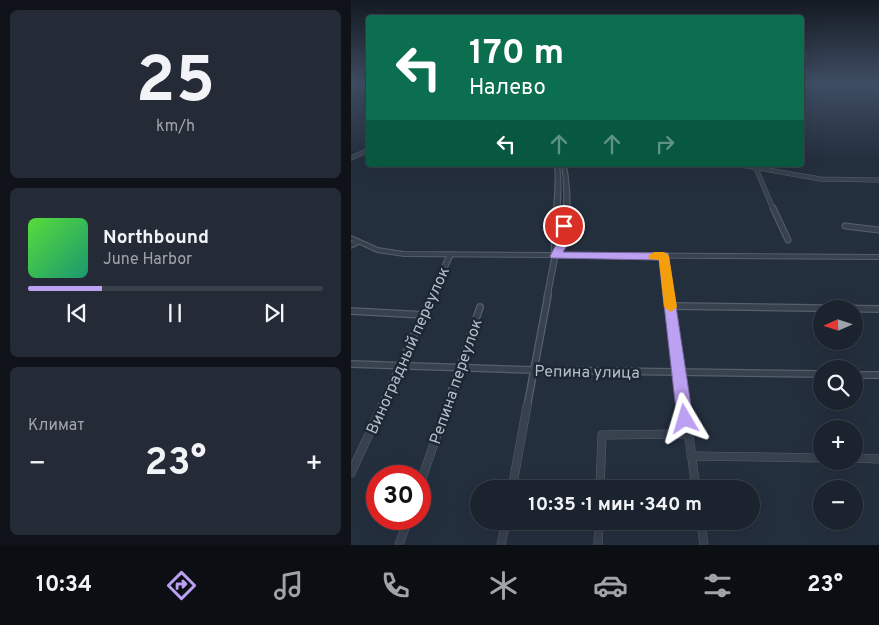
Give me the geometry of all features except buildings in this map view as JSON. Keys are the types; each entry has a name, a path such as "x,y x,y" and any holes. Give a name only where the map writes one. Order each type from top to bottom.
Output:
{"street":[{"path":"351,158 366,151"},
{"path":"514,480 555,256 554,244 559,186 557,167"},
{"path":"555,256 563,244 566,186 564,167"},
{"path":"751,167 820,179 879,180"},
{"path":"756,168 757,174 788,240"},
{"path":"845,226 879,230"},
{"path":"353,242 389,253 450,255 879,257"},
{"name":"Виноградный переулок","path":"351,473 450,255"},
{"path":"664,256 695,480"},
{"path":"671,306 879,309"},
{"name":"Репина переулок","path":"426,465 480,307"},
{"path":"351,311 424,315"},
{"name":"Репина улица","path":"351,364 534,370 813,374"},
{"path":"863,375 879,375"},
{"path":"600,480 602,435 687,434"},
{"path":"691,456 813,458"},
{"path":"863,458 879,459"},
{"path":"399,545 404,530"},
{"path":"501,545 504,530"},
{"path":"598,545 599,530"},
{"path":"702,530 704,545"}],"slow traffic":[{"path":"654,256 664,256 671,307"}],"route":[{"path":"564,226 563,244 555,256 664,256 685,419"}]}
